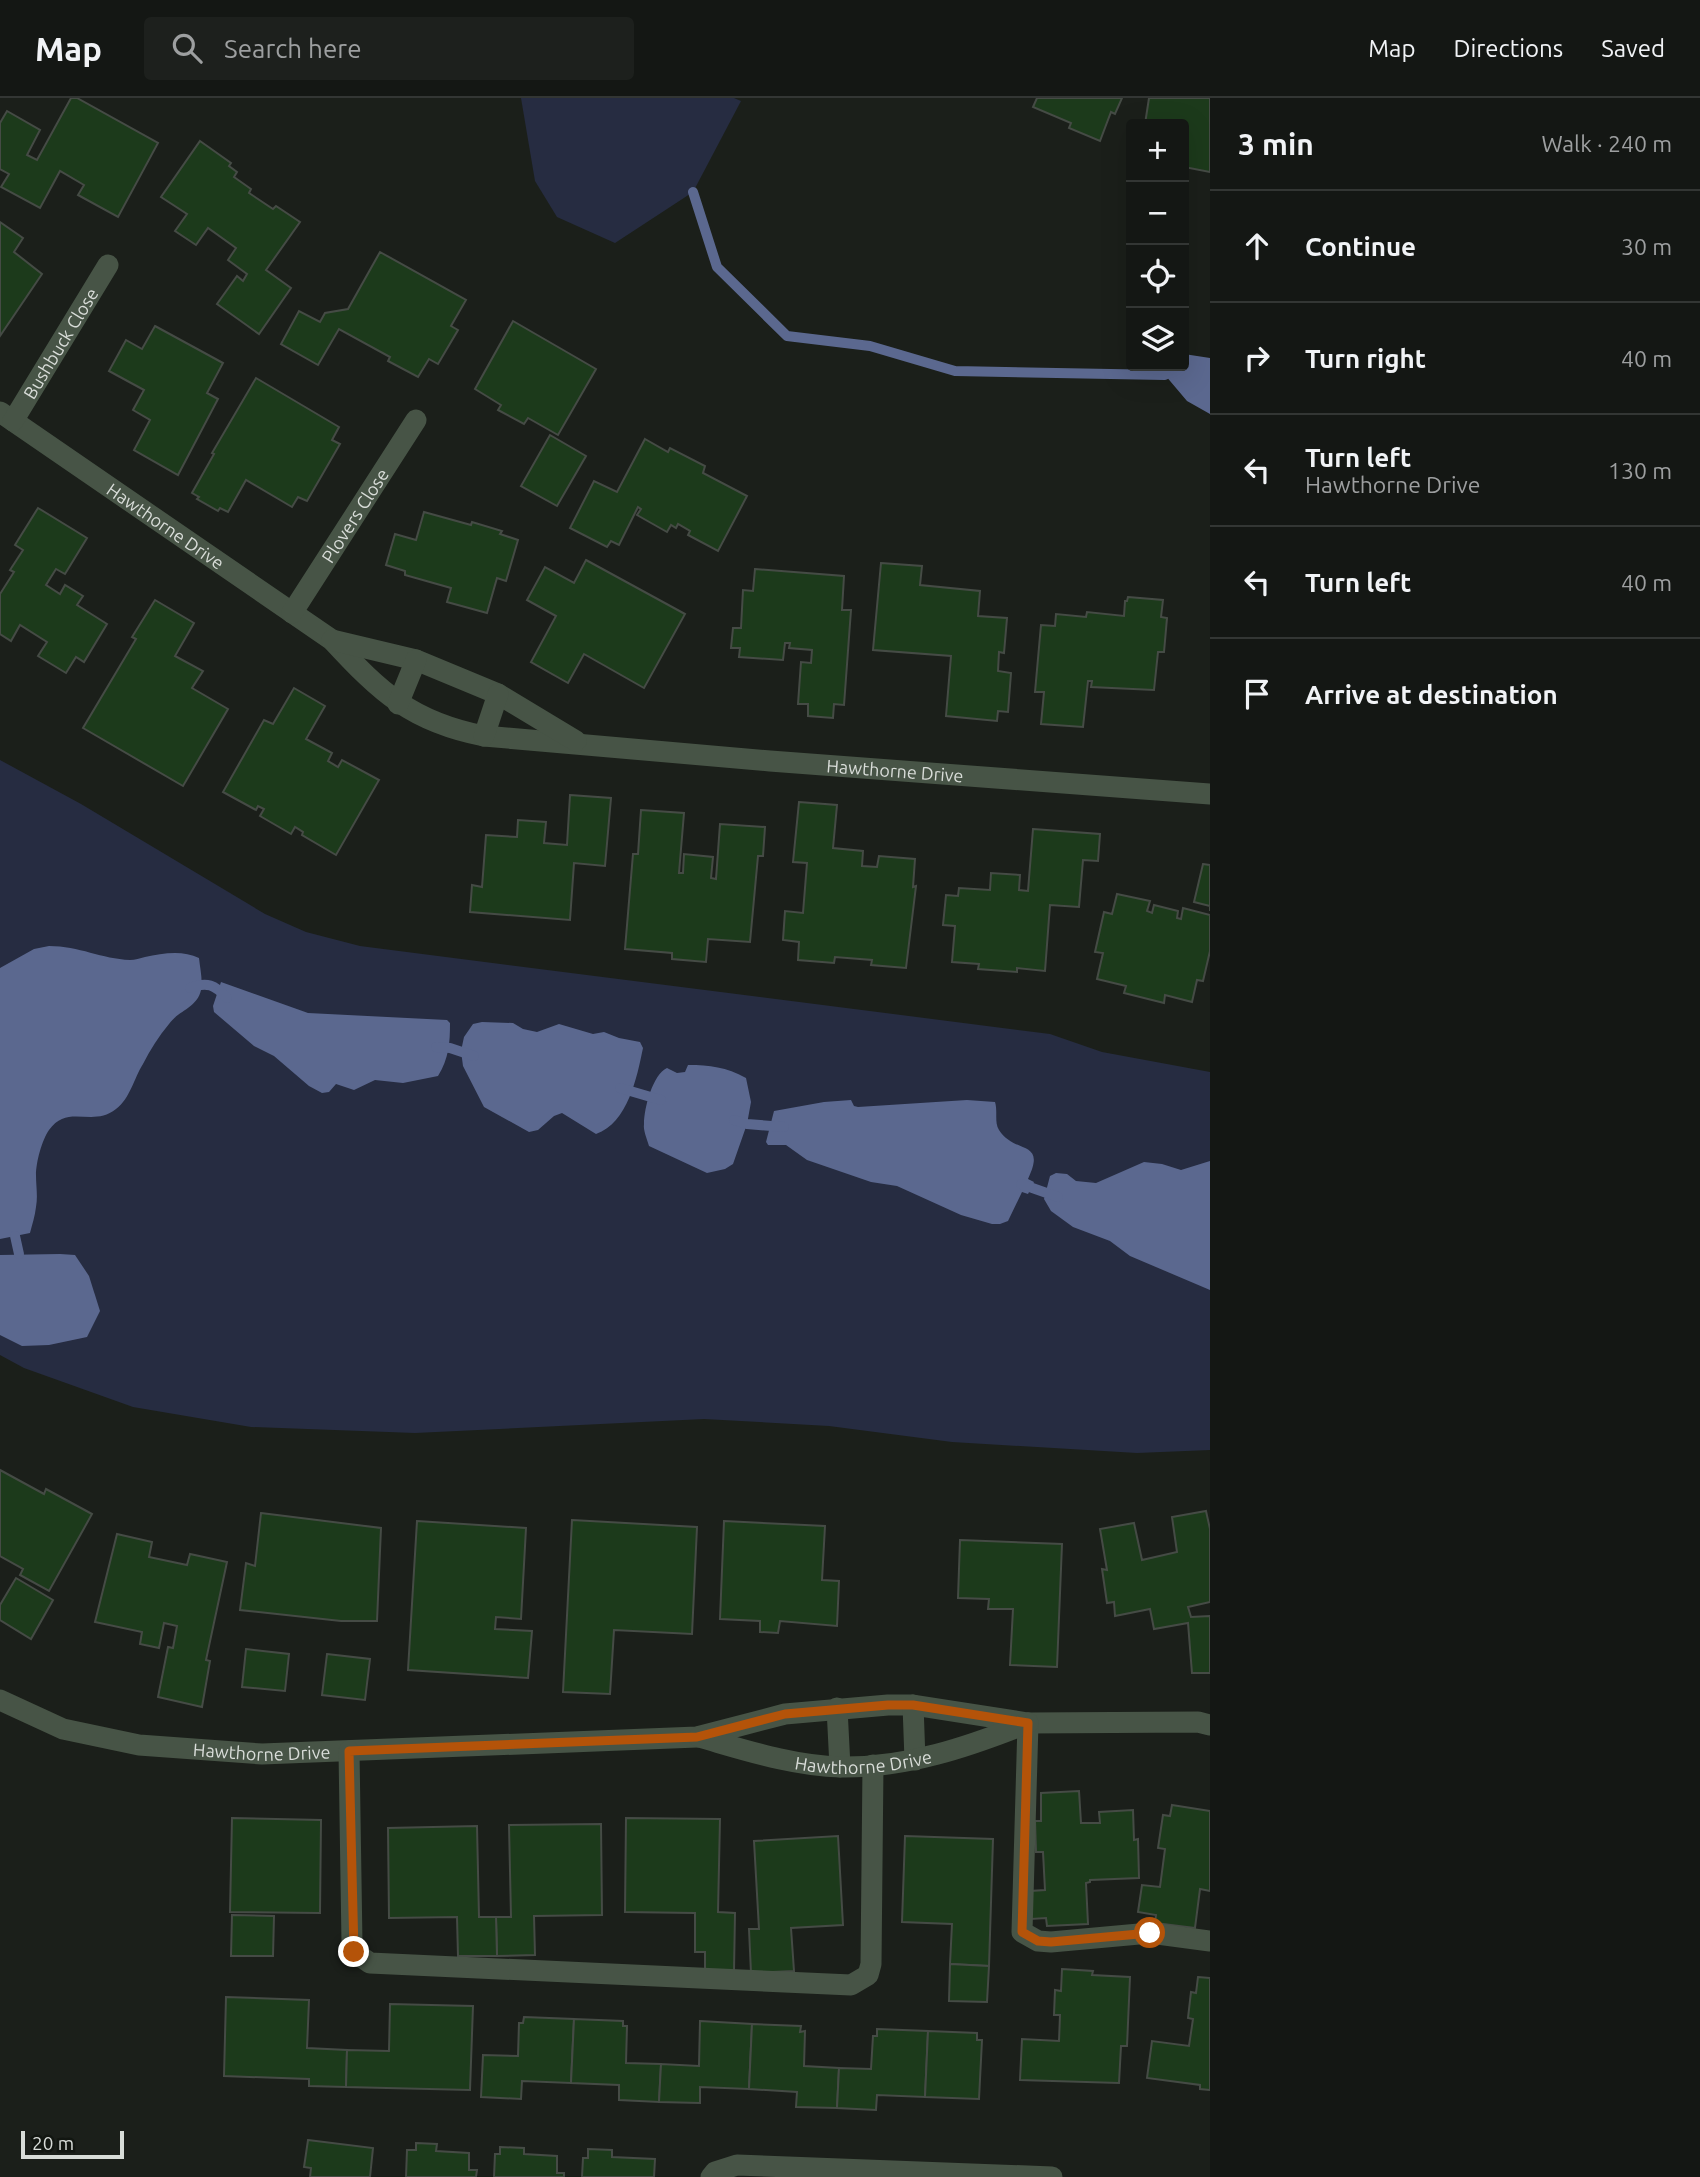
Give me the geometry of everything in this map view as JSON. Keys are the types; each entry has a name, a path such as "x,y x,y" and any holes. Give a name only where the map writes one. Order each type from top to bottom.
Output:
{"street":[{"name":"Bushbuck Close","path":"7,416 108,265"},
{"name":"Hawthorne Drive","path":"7,416 332,640 363,673 398,704 459,731 484,736 771,761 1210,794"},
{"name":"Plovers Close","path":"292,613 416,421"},
{"name":"Hawthorne Drive","path":"332,640 416,660 498,694 580,744"},
{"path":"398,704 416,660"},
{"path":"484,736 498,694"},
{"name":"Hawthorne Drive","path":"0,1700 64,1729 139,1745 262,1754 697,1737 785,1714 837,1708 913,1705 1028,1723 1210,1725"},
{"path":"913,1705 915,1760"},
{"path":"837,1708 840,1767"},
{"name":"Hawthorne Drive","path":"697,1737 775,1758 840,1767 915,1760 965,1748 1028,1723"},
{"path":"1028,1723 1022,1932 1038,1941 1051,1942 1150,1933 1210,1941"},
{"path":"349,1751 352,1943 354,1952 370,1963 851,1985 868,1975 871,1964 873,1765"},
{"path":"711,2177 715,2172 737,2165 1052,2177"}],"shaded area":[{"path":"521,98 734,98 741,101 693,192 615,243 557,217 535,181"},
{"path":"1189,355 1210,358 1210,414 1187,401 1165,375 1167,371 1189,371"},
{"path":"0,760 81,804 265,914 306,932 360,946 1050,1034 1102,1052 1210,1072 1210,1450 1137,1453 952,1442 829,1426 704,1419 415,1433 251,1427 133,1407 24,1368 0,1355"},
{"path":"49,946 130,960 166,953 193,955 199,958 201,990 196,1001 173,1019 158,1038 121,1105 107,1114 64,1118 49,1130 37,1164 37,1203 30,1233 0,1239 0,968 34,949"},
{"path":"221,982 308,1013 447,1020 450,1023 450,1037 445,1063 438,1076 403,1083 375,1080 354,1090 336,1084 329,1092 322,1093 309,1086 274,1056 254,1046 214,1012 213,1006"},
{"path":"513,1023 523,1029 537,1032 559,1024 593,1034 604,1032 640,1042 643,1048 638,1072 623,1110 607,1128 596,1134 562,1113 554,1116 538,1130 529,1132 484,1107 463,1066 461,1051 464,1037 473,1024"},
{"path":"688,1065 718,1067 746,1078 751,1102 747,1124 733,1164 725,1169 707,1173 649,1146 644,1117 654,1084 667,1068 677,1073 685,1072"},
{"path":"851,1100 854,1106 858,1107 967,1100 995,1102 999,1130 1013,1143 1027,1149 1034,1158 1028,1179 1034,1182 1028,1194 1022,1192 1008,1221 992,1224 961,1215 897,1186 871,1182 807,1160 786,1145 768,1145 766,1142 774,1111"},
{"path":"1210,1161 1210,1290 1130,1256 1110,1241 1073,1227 1051,1211 1044,1199 1050,1176 1056,1173 1067,1174 1076,1181 1096,1183 1144,1162 1181,1170"},
{"path":"0,1255 75,1255 89,1276 100,1311 87,1337 49,1345 22,1346 0,1335"}],"building":[{"path":"71,98 77,98 158,143 118,217 78,195 84,185 60,171 40,208 1,187 9,174 0,169 0,123 7,111 40,130 27,155 37,160"},
{"path":"1037,98 1122,98 1115,114 1111,112 1100,141 1069,128 1071,123 1033,107"},
{"path":"1149,98 1210,98 1210,172 1189,168 1189,119 1146,119"},
{"path":"200,141 231,163 229,166 237,172 234,177 251,189 249,193 300,222 266,270 291,288 259,334 217,304 237,276 243,281 247,274 228,260 236,248 208,228 196,245 175,231 187,214 161,197"},
{"path":"0,222 23,238 14,252 42,274 0,336"},
{"path":"380,252 466,300 451,326 458,330 438,364 429,359 418,377 388,361 390,357 339,329 318,365 281,344 299,311 320,322 325,313 348,309"},
{"path":"513,321 596,369 558,435 528,418 524,424 498,410 501,405 475,389"},
{"path":"155,326 223,363 207,393 218,399 178,475 134,450 150,420 133,410 144,390 109,371 126,340 142,349"},
{"path":"256,378 339,427 332,440 340,444 307,501 298,497 292,507 246,480 228,512 220,508 218,511 192,493"},
{"path":"550,435 586,456 557,506 521,486"},
{"path":"645,439 668,452 670,448 705,466 703,473 747,496 718,551 688,535 690,531 678,524 676,528 671,525 667,532 637,515 641,509 638,507 619,545 611,541 607,547 570,528 594,481 617,492"},
{"path":"38,508 87,538 65,574 56,569 46,585 60,594 65,585 83,596 77,605 107,624 84,662 76,657 66,673 38,656 47,642 20,625 11,641 0,634 0,594 14,572 10,570 23,550 15,545"},
{"path":"424,512 471,525 472,522 502,531 500,534 518,540 506,581 497,578 487,613 447,602 451,588 405,575 405,571 386,565 395,534 416,540"},
{"path":"586,560 685,614 644,688 584,654 568,683 531,662 556,616 527,600 545,567 574,583"},
{"path":"881,563 922,566 920,585 980,591 978,616 1007,618 1004,653 999,652 998,671 1011,673 1008,712 998,711 997,721 946,716 951,656 873,650"},
{"path":"755,569 844,576 842,610 851,610 844,705 834,704 833,718 808,716 808,704 798,704 801,662 811,663 812,650 789,648 790,643 785,643 783,660 739,657 740,648 731,648 733,628 741,628 743,590 753,591"},
{"path":"1128,597 1163,600 1161,617 1167,618 1164,652 1158,652 1154,690 1091,687 1092,681 1088,681 1083,727 1041,724 1044,692 1035,692 1041,625 1055,626 1056,614 1086,617 1087,612 1124,616 1125,601"},
{"path":"155,600 194,623 175,656 203,671 192,688 228,709 183,786 83,728 136,639 132,637"},
{"path":"294,688 325,706 306,739 332,753 328,761 338,767 342,760 379,780 336,855 302,835 303,832 295,827 291,834 260,816 264,809 258,806 256,810 223,792 264,720 273,724"},
{"path":"570,795 611,798 605,866 574,863 570,920 470,912 472,885 482,887 486,835 517,837 518,820 546,822 544,843 567,845"},
{"path":"799,802 837,805 833,848 863,851 862,866 877,867 879,856 915,859 913,887 916,886 906,968 871,965 872,960 835,957 834,963 798,960 799,942 783,940 785,911 803,913 807,863 793,862"},
{"path":"641,810 684,813 679,873 683,873 684,854 713,857 711,878 716,879 720,824 765,827 763,856 758,856 750,942 708,939 706,962 672,959 672,953 625,949 633,854 638,854"},
{"path":"1033,829 1100,834 1098,861 1083,860 1079,907 1050,905 1045,971 1017,968 1017,972 978,969 979,964 952,962 955,926 943,925 946,895 958,896 959,888 990,890 991,873 1020,875 1019,890 1028,891"},
{"path":"1203,864 1210,865 1210,906 1194,902"},
{"path":"1117,894 1150,901 1147,911 1152,913 1154,905 1178,911 1177,918 1181,919 1183,908 1210,915 1210,951 1203,981 1197,980 1192,1002 1165,995 1164,1003 1124,993 1126,986 1097,979 1103,953 1095,952 1104,912 1112,914"},
{"path":"0,1470 44,1494 46,1489 92,1514 49,1591 20,1575 23,1569 0,1556"},
{"path":"1206,1511 1210,1529 1210,1602 1188,1607 1191,1617 1210,1616 1210,1673 1192,1673 1188,1623 1154,1629 1150,1609 1115,1616 1114,1602 1107,1603 1102,1569 1107,1570 1100,1529 1134,1523 1142,1560 1177,1552 1172,1517"},
{"path":"261,1513 381,1528 377,1621 341,1621 240,1610 246,1563 255,1566"},
{"path":"572,1520 697,1527 692,1634 614,1630 610,1694 563,1692"},
{"path":"417,1521 526,1528 521,1619 496,1617 495,1629 532,1631 528,1678 408,1670"},
{"path":"724,1521 825,1526 822,1580 839,1581 837,1626 780,1621 778,1633 760,1632 760,1621 720,1619"},
{"path":"117,1534 152,1542 149,1557 187,1565 190,1554 227,1562 206,1660 210,1661 202,1707 158,1697 168,1647 173,1648 177,1626 164,1623 159,1648 140,1644 142,1632 95,1622"},
{"path":"960,1540 1062,1544 1057,1667 1010,1665 1013,1609 988,1609 989,1599 958,1598"},
{"path":"16,1578 53,1600 31,1639 0,1620 0,1605"},
{"path":"246,1649 289,1654 285,1691 242,1687"},
{"path":"327,1654 370,1659 365,1700 322,1695"},
{"path":"1079,1791 1081,1823 1100,1823 1099,1812 1133,1810 1134,1840 1138,1839 1139,1878 1090,1880 1086,1883 1088,1924 1047,1926 1046,1918 1031,1919 1030,1891 1045,1890 1043,1852 1036,1852 1035,1821 1041,1821 1041,1793"},
{"path":"1172,1805 1210,1811 1210,1891 1200,1889 1195,1928 1155,1923 1156,1915 1138,1912 1142,1885 1160,1887 1165,1849 1158,1848 1163,1815 1170,1816"},
{"path":"232,1818 321,1820 320,1913 230,1912"},
{"path":"626,1818 720,1819 718,1912 735,1913 734,1971 705,1971 705,1952 695,1952 695,1913 625,1912"},
{"path":"601,1824 602,1915 534,1916 535,1955 497,1956 496,1917 511,1917 509,1825"},
{"path":"477,1826 479,1917 496,1917 497,1956 458,1956 457,1917 389,1918 388,1828"},
{"path":"838,1836 843,1925 791,1928 794,1971 751,1973 749,1929 759,1929 754,1841"},
{"path":"905,1836 993,1839 989,1966 950,1964 952,1924 902,1922"},
{"path":"232,1915 274,1916 273,1956 231,1956"},
{"path":"950,1964 989,1966 987,2002 949,2001"},
{"path":"1062,1969 1093,1971 1092,1975 1130,1977 1127,2046 1121,2046 1119,2083 1020,2080 1022,2039 1059,2041 1060,2015 1054,2015 1055,1990 1061,1991"},
{"path":"1198,1977 1210,1978 1210,2090 1200,2089 1200,2085 1147,2078 1152,2041 1189,2046 1193,2019 1188,2018 1191,1992 1196,1993"},
{"path":"226,1997 309,2000 307,2048 347,2050 346,2087 309,2086 309,2079 224,2076"},
{"path":"390,2004 473,2006 470,2090 346,2087 347,2050 389,2051"},
{"path":"524,2017 574,2019 571,2083 522,2081 521,2099 481,2097 483,2055 518,2056 519,2023 523,2023"},
{"path":"574,2019 623,2021 623,2026 627,2026 626,2063 661,2064 659,2102 619,2100 619,2085 571,2083"},
{"path":"700,2021 752,2024 749,2089 700,2087 700,2103 659,2102 661,2064 699,2066"},
{"path":"752,2024 801,2026 800,2032 805,2031 804,2066 839,2068 837,2108 796,2107 797,2092 749,2089"},
{"path":"877,2029 928,2031 925,2097 877,2095 876,2110 837,2108 839,2068 871,2069 873,2036 877,2036"},
{"path":"928,2031 977,2033 977,2040 982,2040 979,2099 925,2097"},
{"path":"308,2140 373,2148 370,2177 310,2177 311,2168 304,2167"},
{"path":"416,2143 437,2144 436,2151 469,2153 469,2170 477,2170 476,2177 406,2177 407,2150 416,2150"},
{"path":"500,2147 524,2148 524,2154 557,2156 557,2173 564,2173 564,2177 494,2177 495,2154 500,2154"},
{"path":"588,2149 612,2150 612,2157 655,2159 654,2177 582,2177 583,2158 588,2158"}],"waterway":[{"path":"693,192 717,267 787,336 870,346 955,371 1165,375"},
{"path":"190,988 210,986 227,998"},
{"path":"436,1047 450,1048 474,1056"},
{"path":"620,1088 661,1100"},
{"path":"734,1120 747,1124 784,1127"},
{"path":"1021,1184 1058,1197"},
{"path":"15,1236 19,1254"}],"route":[{"path":"354,1952 349,1751 697,1737 785,1714 888,1705 913,1705 1028,1723 1022,1932 1038,1941 1051,1942 1150,1933"}]}
